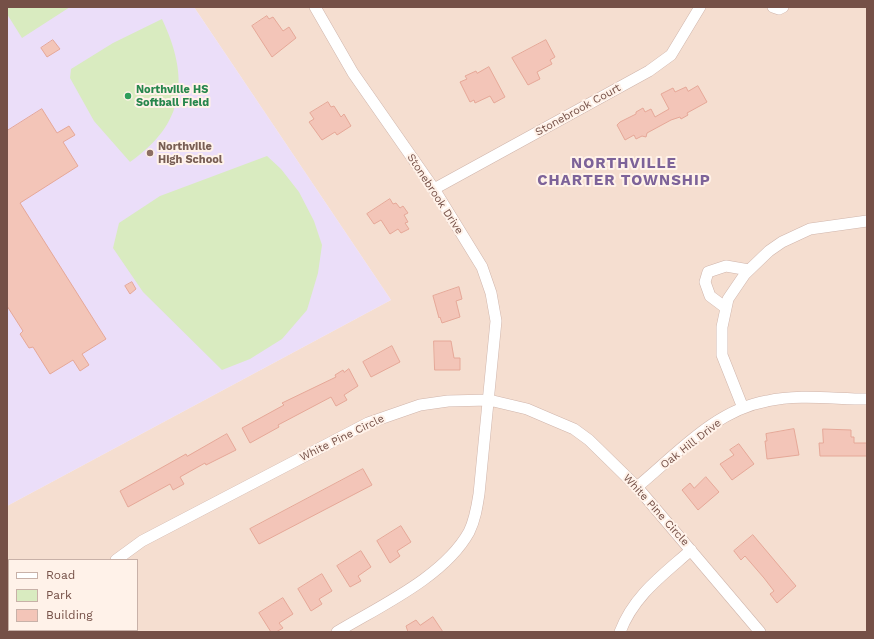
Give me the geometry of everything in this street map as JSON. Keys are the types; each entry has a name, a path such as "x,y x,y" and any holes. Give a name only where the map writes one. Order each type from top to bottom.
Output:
{"street":[{"name":"Stonebrook Drive","path":"315,7 353,73 434,188 482,267 491,293 497,333 479,494 475,515 462,543 442,566 426,578 337,632"},
{"name":"Stonebrook Court","path":"434,188 649,71 671,55 700,7"},
{"path":"773,7 783,7"},
{"path":"743,408 722,355 722,327 728,299 749,270 769,251 797,234 810,229 867,221"},
{"path":"726,308 710,296 705,282 708,272 726,266 749,270"},
{"name":"Oak Hill Drive","path":"638,487 703,431 743,408 766,401 790,398 867,399"},
{"name":"White Pine Circle","path":"117,559 142,541 368,423 420,405 448,401 489,400 527,410 574,429 589,440 638,487 760,632"},
{"path":"620,632 625,617 636,600 691,550"}],"shaded area":[{"name":"Northville High School","path":"7,7 194,7 391,300 7,506"},
{"path":"194,7 867,7 867,632 7,632 7,506 391,300"}],"green space":[{"path":"7,7 70,7 22,38 7,14"},
{"name":"Northville HS Softball Field","path":"162,19 177,61 179,80 177,98 172,116 162,132 148,147 130,162 94,121 70,78 71,69 113,43"},
{"path":"267,156 281,169 299,192 314,221 322,245 318,273 307,310 282,339 250,359 222,370 143,292 113,248 119,223 160,196"}],"building":[{"path":"267,16 269,19 273,17 283,31 289,27 296,38 272,57 252,26"},
{"path":"53,40 60,49 47,57 41,48"},
{"path":"546,40 555,57 550,60 552,64 537,72 540,79 528,85 512,58"},
{"path":"489,67 505,97 494,103 490,96 475,103 474,100 470,102 460,82 467,79 465,76 476,71 477,73"},
{"path":"698,86 707,102 687,113 688,115 681,119 680,117 671,120 647,133 646,137 642,136 636,139 634,135 625,140 617,125 620,122 636,114 636,112 643,108 645,112 651,109 655,117 669,109 661,94 673,88 675,92 686,87 688,91"},
{"path":"328,102 331,107 334,106 341,117 344,114 351,126 337,135 335,132 322,140 309,122 314,119 310,113"},
{"path":"42,109 57,133 69,126 75,135 63,142 78,166 20,203 106,339 82,354 89,365 80,371 73,360 50,374 33,347 29,348 20,334 23,331 7,306 7,131"},
{"path":"390,199 393,204 396,203 400,208 403,206 408,213 404,215 408,222 405,223 409,229 401,233 398,229 390,234 381,220 374,224 367,214"},
{"path":"132,282 136,289 130,294 125,286"},
{"path":"459,287 462,299 456,301 460,317 442,323 440,317 439,318 433,296"},
{"path":"434,341 451,341 454,358 460,358 460,370 435,370"},
{"path":"392,346 400,362 371,377 363,362"},
{"path":"349,369 358,386 344,395 347,400 336,406 331,397 278,425 279,427 250,443 242,428 284,405 282,403 336,377 335,375 343,370 344,372"},
{"path":"794,429 799,455 767,459 765,441 767,441 766,434"},
{"path":"823,429 851,430 851,437 854,437 854,443 867,443 867,456 820,456 819,443 823,443"},
{"path":"227,434 236,450 206,465 205,463 180,477 184,484 173,490 170,484 128,507 120,491 186,454 187,456"},
{"path":"739,444 754,464 732,480 720,464 734,455 730,450"},
{"path":"363,469 372,485 259,544 250,529"},
{"path":"706,477 719,492 698,510 682,490 690,483 694,488"},
{"path":"401,526 411,542 397,551 400,556 390,563 377,541"},
{"path":"753,535 796,586 777,603 770,594 774,591 764,578 745,556 741,560 734,551"},
{"path":"361,551 371,567 358,576 361,581 350,587 337,566"},
{"path":"322,574 332,591 319,599 322,604 311,611 298,589"},
{"path":"283,598 293,614 279,623 283,628 276,632 271,632 259,613"},
{"path":"433,617 443,632 408,632 406,626 416,620 420,625"}],"place":[{"name":"Northville HS Softball Field","path":"128,96"},
{"name":"Northville High School","path":"150,153"}],"district":[{"name":"NORTHVILLE CHARTER TOWNSHIP","path":"624,172"}]}
